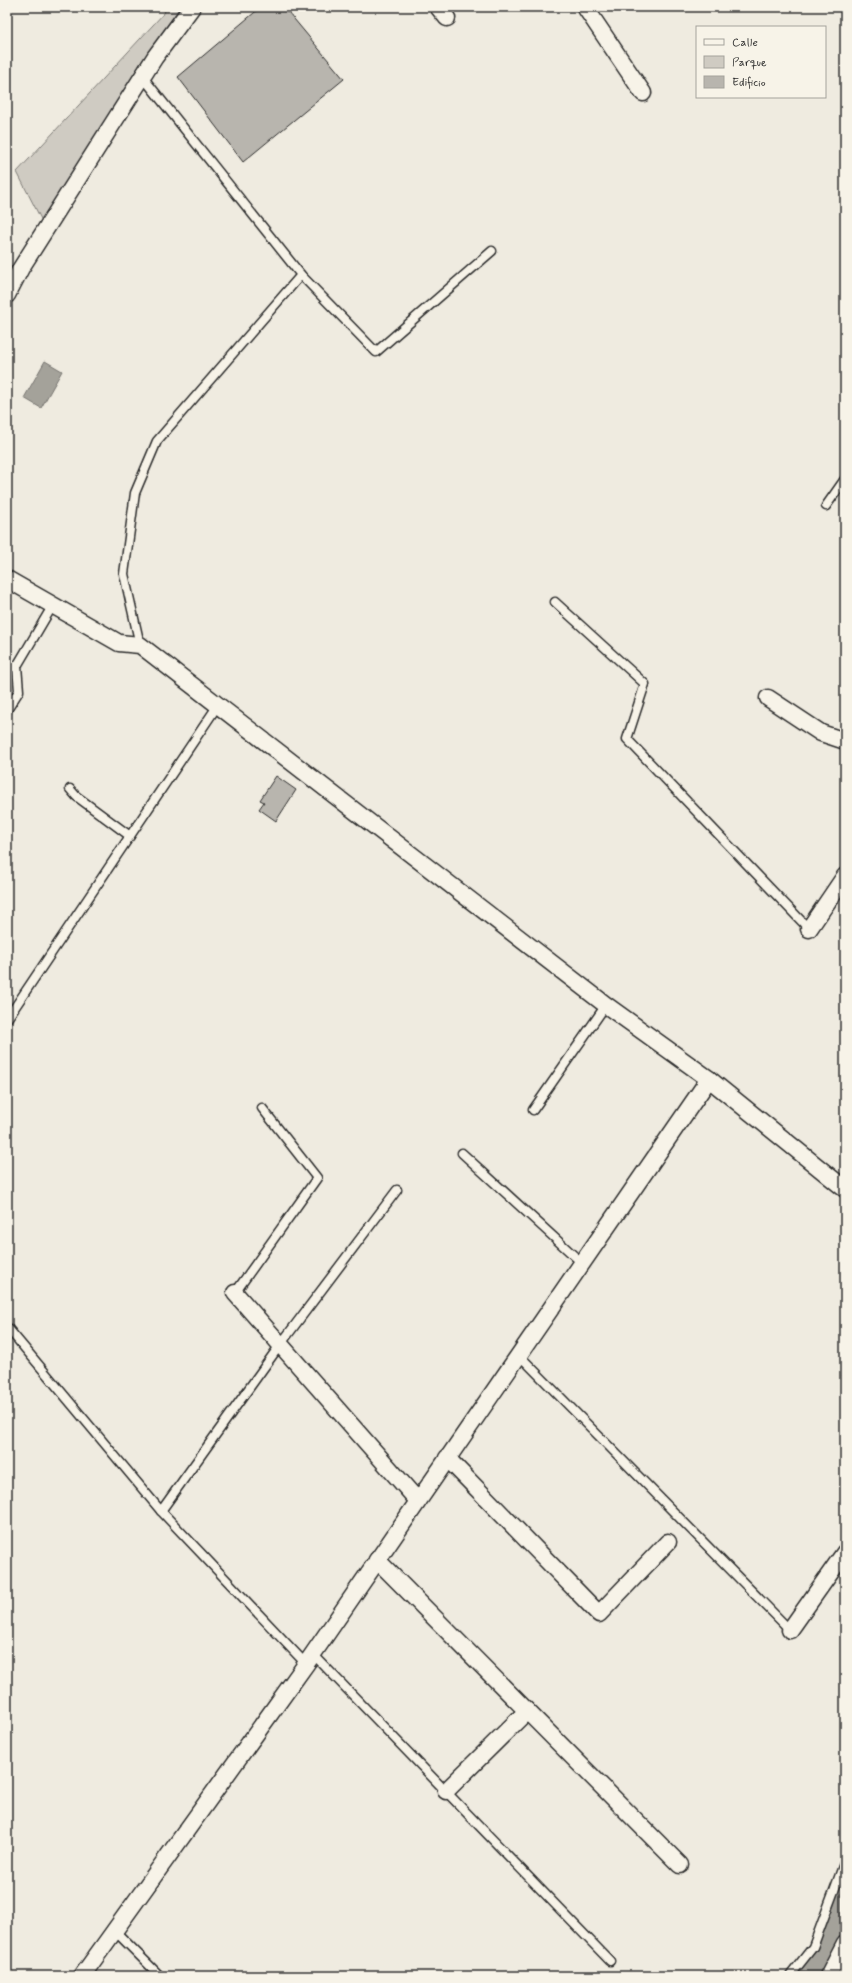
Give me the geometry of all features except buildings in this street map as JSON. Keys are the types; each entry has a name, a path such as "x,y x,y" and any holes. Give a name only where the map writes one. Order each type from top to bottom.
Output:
{"street":[{"path":"7,295 21,268 142,76 192,7"},
{"path":"585,7 643,93"},
{"path":"7,579 119,643 140,645 606,1006 708,1079 845,1189"},
{"path":"768,698 821,733 845,741"},
{"path":"809,929 845,876"},
{"path":"82,1976 309,1659 708,1079"},
{"path":"234,1293 418,1501"},
{"path":"447,1458 599,1614 668,1542"},
{"path":"790,1630 845,1552"},
{"path":"377,1560 680,1866"},
{"path":"446,1791 527,1711"},
{"path":"828,1976 845,1943"}],"lane":[{"path":"142,76 301,275 376,352 492,251"},
{"path":"140,645 124,574 135,493 157,441 301,275"},
{"path":"826,506 845,479"},
{"path":"555,602 645,684 627,739 809,929"},
{"path":"7,710 19,691 17,666 53,605"},
{"path":"7,668 17,666"},
{"path":"7,1019 218,705"},
{"path":"70,790 130,836"},
{"path":"533,1110 606,1006"},
{"path":"234,1293 317,1178 262,1108"},
{"path":"462,1153 582,1263"},
{"path":"161,1511 280,1345 397,1190"},
{"path":"7,1327 161,1511 309,1659 446,1791 610,1961"},
{"path":"519,1354 790,1630"},
{"path":"790,1976 813,1947 845,1860"},
{"path":"114,1930 160,1976"}],"green space":[{"path":"162,7 180,7 142,61 42,221 17,172 165,12"}],"shaded area":[{"path":"45,361 62,371 41,408 24,398"}],"waterway":[{"path":"810,1976 827,1957 845,1906"}]}
